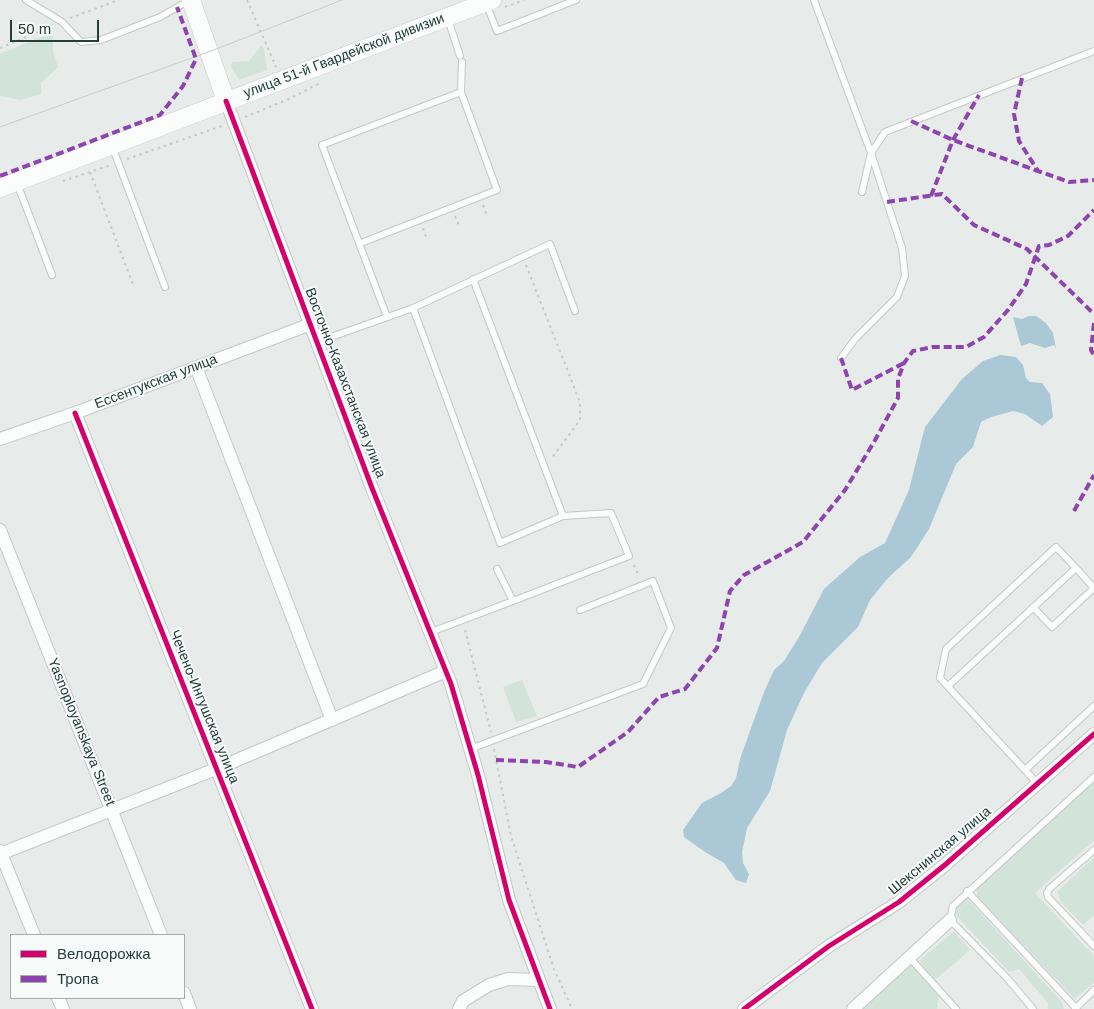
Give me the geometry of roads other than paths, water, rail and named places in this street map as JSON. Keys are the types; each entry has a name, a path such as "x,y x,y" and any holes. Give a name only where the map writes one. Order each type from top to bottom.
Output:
{"main road":[{"name":"Восточно-Казахстанская улица","path":"191,0 226,101"},
{"name":"улица 51-й Гвардейской дивизии","path":"8,185 489,1"}],"street":[{"name":"Восточно-Казахстанская улица","path":"226,101 372,488 446,671 470,749 509,900 550,1009"},
{"name":"Ессентукская улица","path":"0,439 75,413 311,324"},
{"path":"196,367 332,720"},
{"name":"Чечено-Ингушская улица","path":"75,413 312,1009"},
{"name":"Yasnoployanskaya Street","path":"0,530 161,934"},
{"path":"34,934 0,853 216,769 446,671"},
{"name":"Шекснинская улица","path":"744,1009 830,946 899,902 946,864 1094,734"},
{"path":"853,1009 950,920"},
{"path":"459,1009 463,1000 489,985 508,979 538,980"},
{"path":"185,996 190,1009"}],"lane":[{"path":"26,0 62,22 81,42 101,40 160,17 191,0"},
{"path":"489,1 497,31 576,0"},
{"path":"814,0 871,153 902,248 905,276 897,297 855,339 841,358"},
{"path":"361,243 498,190 461,92 461,59 447,17"},
{"path":"862,192 871,153 885,132 1094,51"},
{"path":"387,317 361,243 322,145 461,92"},
{"path":"112,145 165,287"},
{"path":"8,185 52,275"},
{"path":"317,342 413,308 550,244 575,311"},
{"path":"473,279 562,516"},
{"path":"413,308 500,543 562,516 611,514 629,556 431,632"},
{"path":"1034,607 1052,627 1094,588 1056,547 946,648 940,678 1037,783"},
{"path":"948,686 1076,568"},
{"path":"497,569 513,601"},
{"path":"470,749 643,684 671,628 654,581 580,610"},
{"path":"1025,770 1094,706"},
{"path":"1033,1009 1007,978 950,920 953,906 967,891 1094,777"},
{"path":"1094,850 1049,888 1048,897 1094,946"},
{"path":"967,891 1076,1008 1094,990"},
{"path":"909,957 956,1009"}],"water":[{"path":"1036,316 1046,323 1053,333 1056,349 1054,345 1045,348 1030,343 1021,346 1013,317 1022,319"},
{"path":"1000,355 1016,357 1023,365 1026,378 1030,382 1042,383 1050,394 1053,417 1042,426 1025,414 1013,411 981,422 973,447 956,464 929,529 911,557 888,578 870,600 858,627 822,663 804,693 787,730 770,791 747,828 742,852 743,863 749,874 746,883 736,880 724,863 684,837 683,830 702,803 731,786 736,778 740,759 774,670 784,661 799,637 824,589 860,557 885,543 909,490 925,427 962,379 983,361"}],"tram line":[{"path":"0,127 211,51 342,0"}]}
